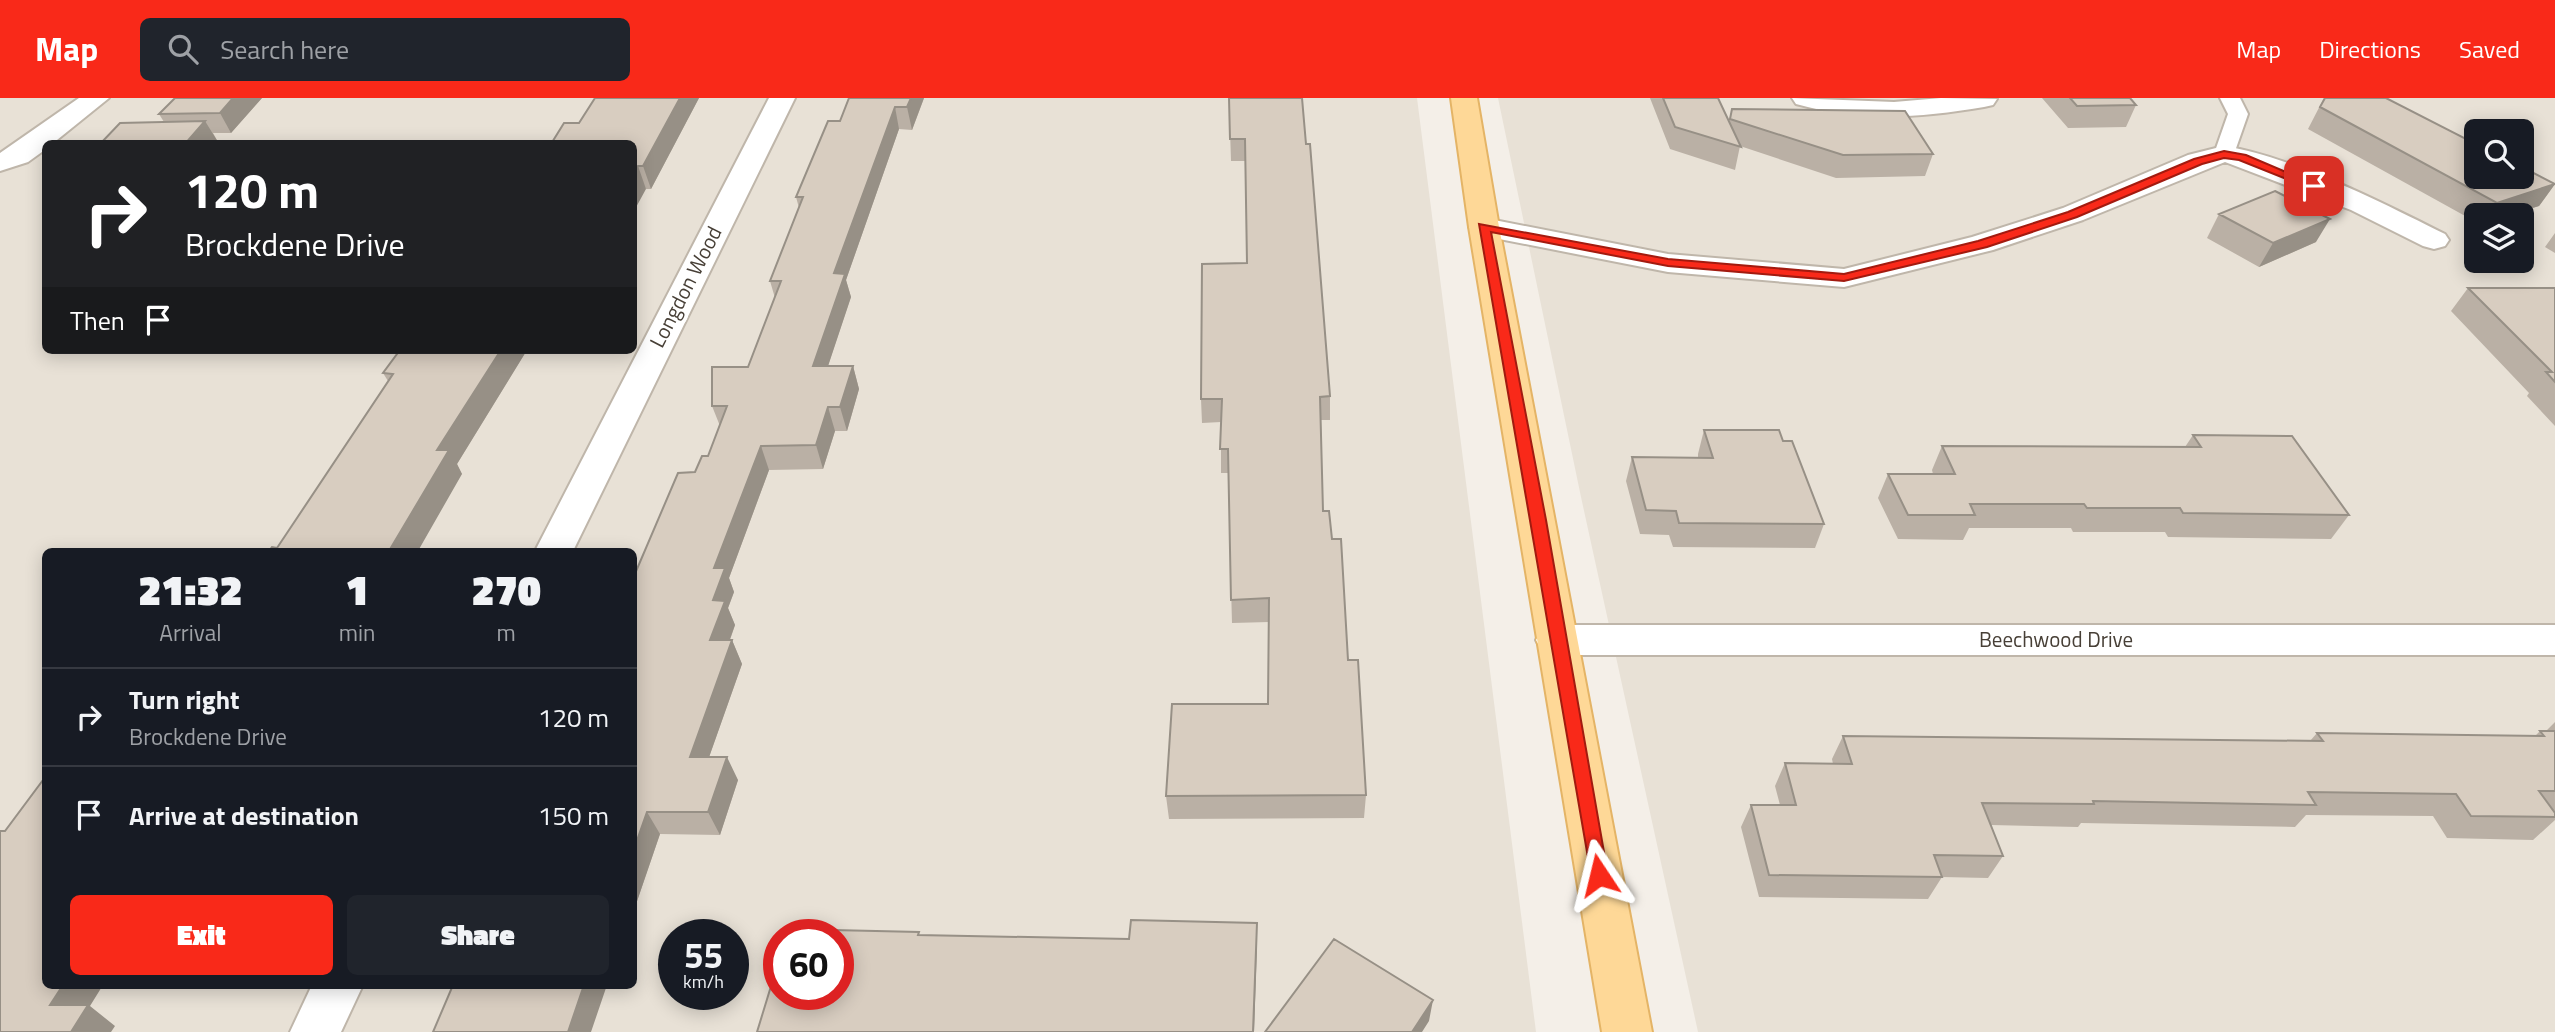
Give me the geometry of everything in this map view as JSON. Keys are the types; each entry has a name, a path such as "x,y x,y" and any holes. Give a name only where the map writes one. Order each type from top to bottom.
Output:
{"main road":[{"path":"1464,98 1484,227 1538,520 1556,640 1627,1032"}],"street":[{"path":"0,163 18,156 96,98"},
{"name":"Longdon Wood","path":"556,548 782,98"},
{"path":"1805,98 1885,112 1926,110 1984,99"},
{"path":"1484,227 1668,263 1844,278 1982,244 2073,214 2198,161 2224,154 2242,157 2361,204 2434,240"},
{"name":"Beechwood Drive","path":"1556,640 2555,640"},
{"path":"315,1032 336,989"}],"lane":[{"path":"2224,154 2238,114 2230,98"}],"shaded area":[{"path":"0,98 1417,98 1536,1032 0,1032"},
{"path":"1498,98 2555,98 2555,1032 1698,1032 1581,497"}],"building":[{"path":"175,98 233,98 220,113 159,114"},
{"path":"595,98 680,98 643,166 637,168 637,140 553,140 564,123 579,123"},
{"path":"849,98 911,98 907,107 895,107 834,273 845,274 813,366 853,366 840,407 828,407 816,445 761,446 714,568 725,568 713,600 725,601 710,640 732,640 690,757 727,757 708,812 647,812 637,840 637,569 678,473 695,472 702,456 708,456 727,406 712,406 712,367 748,367 781,281 770,281 803,197 796,197 828,121 840,121"},
{"path":"1229,98 1302,98 1306,144 1310,144 1330,396 1320,397 1323,511 1329,511 1332,539 1341,539 1348,660 1358,660 1366,795 1166,796 1172,704 1268,704 1269,598 1231,600 1228,449 1220,449 1222,399 1201,399 1202,264 1247,263 1245,139 1230,139"},
{"path":"1663,98 1718,98 1741,147 1675,127"},
{"path":"2070,98 2130,98 2136,105 2077,106"},
{"path":"2325,98 2386,98 2464,138 2464,185 2320,107"},
{"path":"1732,109 1905,111 1933,154 1843,155 1730,119"},
{"path":"205,121 188,140 104,140 120,123"},
{"path":"2534,173 2555,184 2497,203 2471,189 2534,189"},
{"path":"2275,191 2330,219 2273,243 2219,214"},
{"path":"2468,288 2555,288 2555,382 2546,372 2552,372"},
{"path":"397,354 498,354 437,450 449,450 391,548 277,548 393,374 383,373"},
{"path":"1704,430 1779,430 1783,441 1792,441 1824,524 1679,523 1676,511 1646,510 1632,457 1713,458"},
{"path":"2193,435 2292,436 2349,515 2183,513 2180,508 2087,508 2084,504 1970,504 1975,515 1908,515 1888,474 1955,474 1942,446 2201,447"},
{"path":"2540,731 2555,731 2555,791 2539,791 2555,817 2471,816 2456,794 2308,792 2316,805 2093,801 2094,804 1982,803 2003,856 1934,855 1942,877 1769,875 1751,805 1796,805 1785,763 1852,764 1843,736 2323,741 2317,733 2544,736"},
{"path":"42,781 42,989 60,989 50,1005 88,1005 71,1032 0,1032 0,831 5,831"},
{"path":"1131,920 1257,923 1253,1032 757,1032 764,1010 854,1010 854,931 919,932 918,935 1129,939"},
{"path":"1334,939 1433,1000 1412,1032 1265,1032"},
{"path":"451,989 583,989 568,1032 433,1032"}],"route":[{"path":"1599,875 1484,227 1668,263 1844,278 1982,244 2073,214 2198,161 2224,154 2242,157 2314,186"}]}
